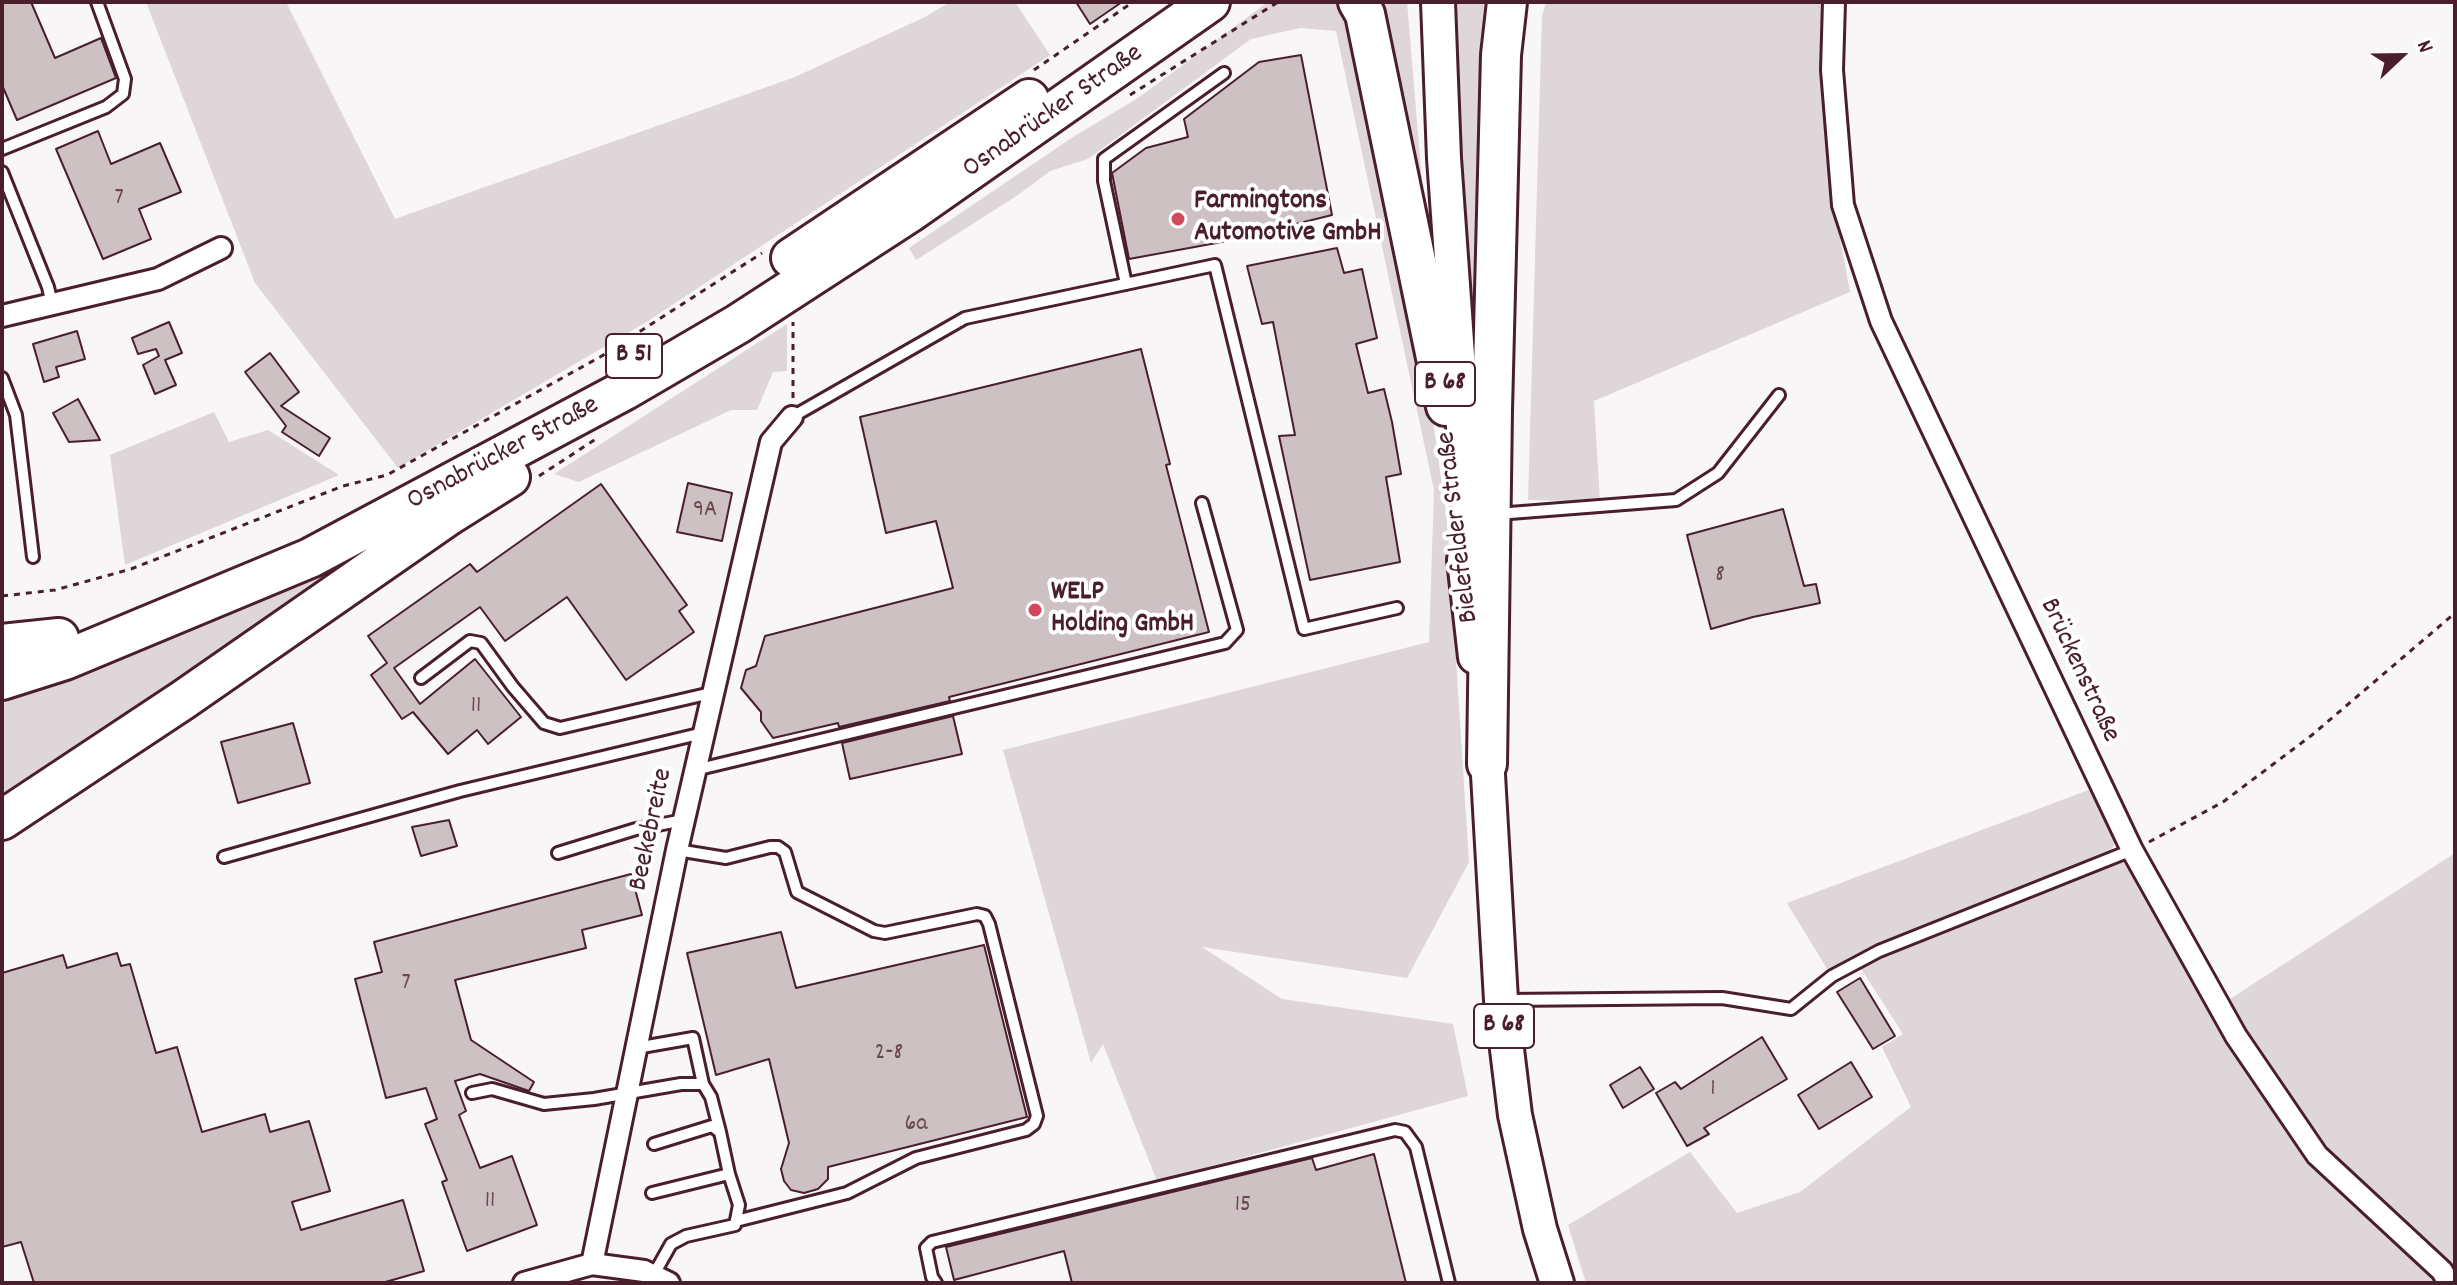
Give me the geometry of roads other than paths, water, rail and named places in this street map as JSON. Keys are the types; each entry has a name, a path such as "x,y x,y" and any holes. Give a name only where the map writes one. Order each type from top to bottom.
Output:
{"highway":[{"path":"1188,8 1227,9 1237,2"},
{"name":"B 68","path":"1358,2 1365,14 1446,406"},
{"name":"B 68","path":"1487,764 1501,55 1507,2"},
{"name":"Osnabrücker Straße","path":"2,680 65,660 310,558 625,390 738,324 912,211 1188,8"},
{"name":"Osnabrücker Straße","path":"2,658 227,571 417,482 563,399 817,241 1116,41 1188,8"},
{"path":"2,820 183,700 448,516 587,429 738,324"},
{"path":"2,644 59,638"}],"main road":[{"name":"Bielefelder Straße","path":"1425,2 1446,406 1487,764"},
{"name":"Bielefelder Straße","path":"1438,2 1444,158 1501,1000 1515,1115 1540,1229 1557,1283"}],"street":[{"name":"Brückenstraße","path":"1834,2 1832,70 1843,205 1881,321 2132,850 2236,1036 2317,1155 2442,1271 2449,1283"},
{"path":"2,316 158,279 221,248"},
{"name":"Beekebreite","path":"592,1264 711,693 771,442 792,417"},
{"path":"524,1283 592,1264 644,1271 661,1279"}],"lane":[{"path":"2,149 106,107 123,94 125,79 97,2"},
{"path":"1126,284 1104,181 1104,159 1224,73"},
{"path":"2,172 52,304"},
{"path":"792,417 965,318 1215,265 1304,629 1397,608"},
{"path":"2,378 16,415 33,557"},
{"path":"1491,514 1676,500 1718,473 1779,395"},
{"path":"695,770 1225,643 1237,630 1202,503"},
{"path":"421,678 470,641 481,643 544,723 560,728 711,693"},
{"path":"224,857 460,791 703,733"},
{"path":"558,853 636,829 684,820"},
{"path":"677,850 726,858 778,847 785,852 797,892 874,931 885,933 977,914 985,916 1037,1116 1034,1124 1026,1130 916,1158 847,1193 736,1221"},
{"path":"1501,1000 1722,998 1791,1009 1832,976 1879,951 2132,850"},
{"path":"636,1048 693,1038 703,1084 711,1097 739,1205 735,1225 686,1236 671,1244 661,1279"},
{"path":"472,1093 492,1089 544,1104 681,1084 703,1084"},
{"path":"654,1144 712,1126 720,1132"},
{"path":"936,1283 926,1248 932,1242 1395,1130 1405,1132 1416,1147 1449,1283"},
{"path":"652,1193 729,1174"}],"place":[{"name":"Farmingtons Automotive GmbH","path":"1178,219"},
{"name":"WELP Holding GmbH","path":"1035,610"}]}
